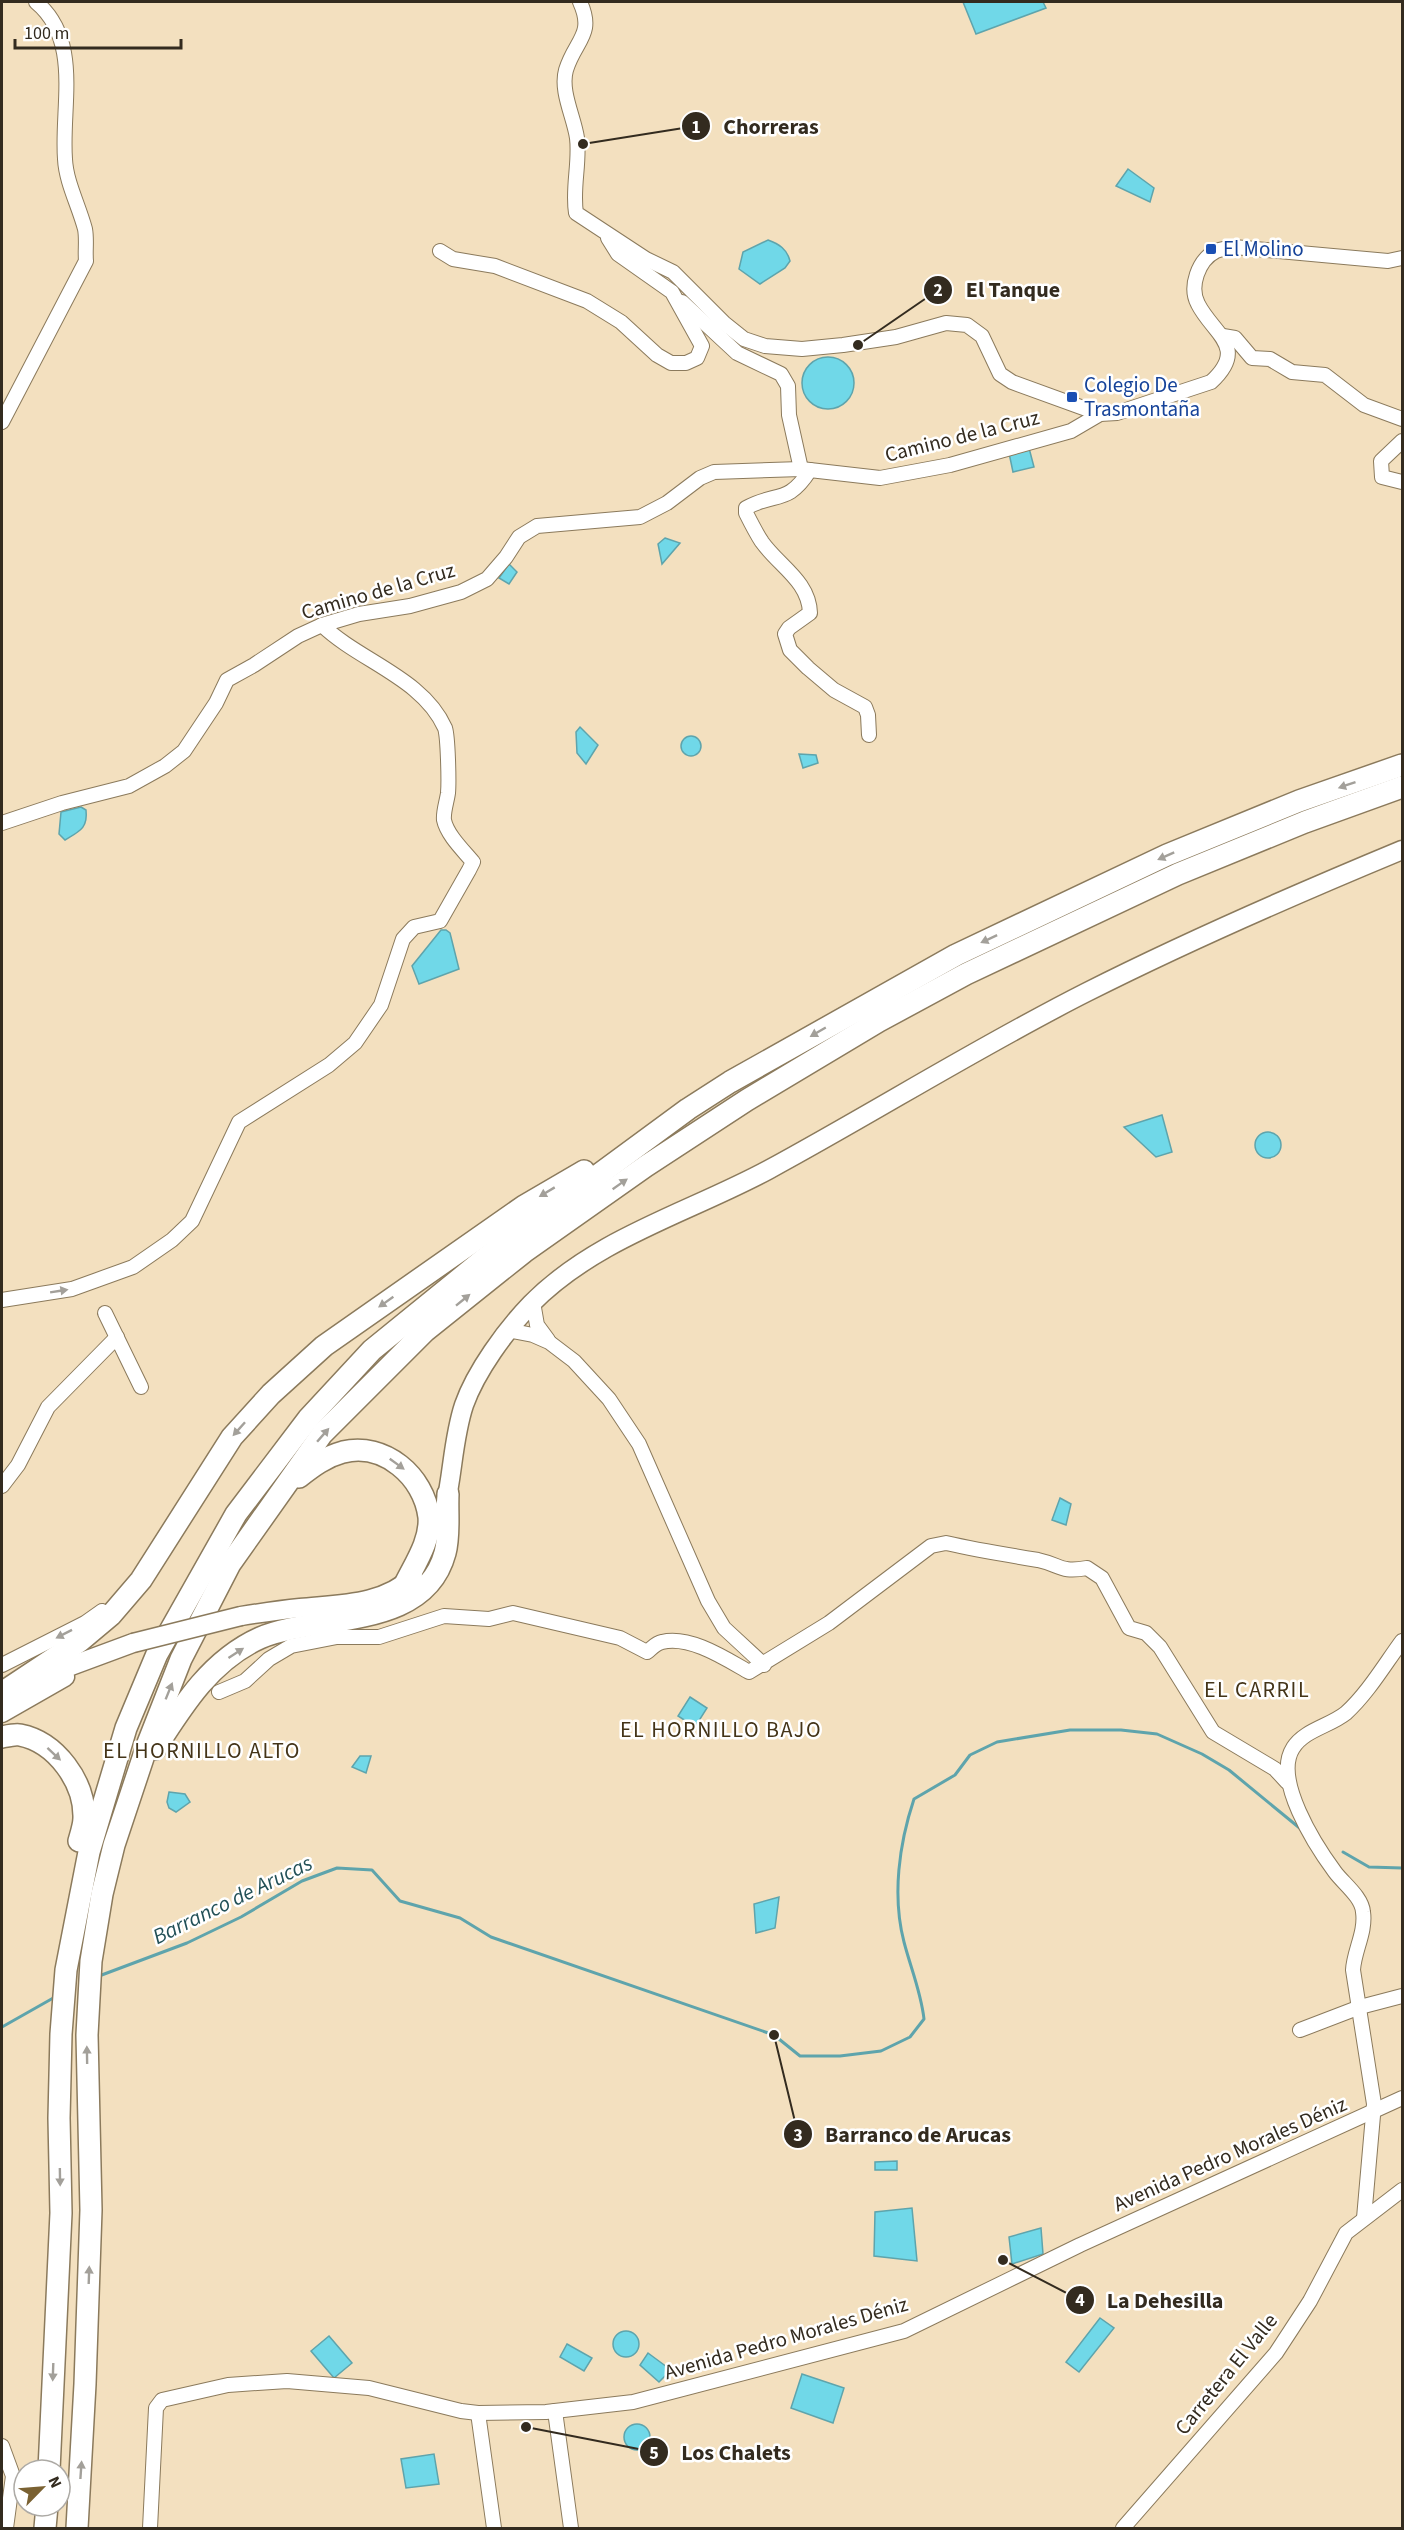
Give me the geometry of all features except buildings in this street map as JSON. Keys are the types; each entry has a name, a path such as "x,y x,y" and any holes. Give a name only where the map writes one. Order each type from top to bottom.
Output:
{"highway":[{"path":"2,1692 96,1629 131,1592 232,1437 271,1394 324,1346 524,1206 740,1076 957,955 1167,855 1299,801 1402,765"},
{"path":"77,2529 91,2210 87,2035 92,1961 102,1894 114,1845 181,1659 230,1564 322,1434 425,1331 524,1252 646,1166 747,1100 879,1021 977,969 1178,874 1305,822 1402,787"},
{"path":"83,1854 126,1728 157,1654 236,1514 308,1419 380,1343 484,1259 688,1109"},
{"path":"274,1500 312,1466 327,1457 345,1452 362,1451 395,1461 419,1485 429,1518 420,1556 404,1586"},
{"path":"136,1780 194,1689 218,1665 258,1639 282,1630 381,1612 419,1594 441,1564 446,1551 448,1494"},
{"path":"2,1737 19,1734 46,1746 66,1765 80,1788 84,1818 83,1854 66,1970 61,2034 60,2213 50,2458"}],"main road":[{"path":"2,1692 133,1643 240,1616 354,1603 384,1595 404,1586 427,1562 439,1534 448,1494 453,1451 465,1404 489,1359 508,1330 533,1302 576,1266 622,1239 747,1181 1084,993 1206,934 1402,850"},
{"path":"2,1713 43,1691 91,1659"}],"street":[{"path":"2,422 86,261 86,232 64,160 66,69 63,43 45,9 36,2"},
{"path":"580,2 587,17 586,30 566,69 564,82 578,151 574,201 576,213 646,259 673,273 724,323 744,339 765,346 802,349 896,337 946,323 967,325 982,336 1000,374 1012,382 1100,414"},
{"path":"604,233 618,254 672,292 737,353 781,374 788,386 789,415 806,470 801,484 790,494 754,504 746,508 746,513 762,543 790,570 810,600 810,613 789,628 785,634 790,650 834,690 865,707 868,715 869,735"},
{"path":"1402,258 1388,261 1234,247 1216,251 1209,256 1198,271 1194,286 1198,303 1223,336 1235,338 1252,358 1270,358 1292,372 1325,375 1364,405 1402,419"},
{"path":"440,251 453,259 495,266 587,301 621,322 657,355 671,363 686,363 697,358 702,346 672,292"},
{"name":"Camino de la Cruz","path":"2,825 62,803 129,786 165,766 184,751 216,704 227,680 298,636 322,625 359,614 410,606 461,592 487,579 519,537 537,526 640,517 667,503 700,478 714,472 806,470 880,478 950,465 1071,431 1100,414 1117,413 1211,382 1223,371 1228,355 1223,336"},
{"path":"1402,441 1381,461 1382,477 1402,482"},
{"path":"2,1300 72,1289 133,1267 172,1240 192,1221 239,1122 329,1065 355,1043 381,1005 403,939 414,927 440,921 472,862 451,835 444,820 449,790 446,730 435,712 410,687 335,638 322,625"},
{"path":"533,1302 537,1325 549,1342"},
{"path":"105,1313 141,1387"},
{"path":"508,1330 533,1335 549,1342 574,1361 615,1408 639,1444 673,1525 713,1610 724,1628 764,1665"},
{"path":"2,1486 18,1465 48,1407 117,1337"},
{"path":"219,1692 245,1681 269,1659 291,1646 338,1636 379,1637 444,1616 489,1619 513,1613 620,1638 647,1652 660,1642 675,1640 715,1651 750,1672 828,1623 931,1546 946,1543 994,1554 1042,1561 1059,1569 1088,1568 1102,1578 1129,1628 1146,1633 1160,1647 1213,1732 1275,1769 1287,1782 1313,1839 1335,1873 1350,1888 1364,1911 1361,1937 1354,1958 1353,1970 1374,2104 1364,2218"},
{"path":"2,1665 85,1623 131,1592"},
{"path":"1287,1782 1288,1758 1294,1746 1305,1736 1346,1712 1402,1641"},
{"path":"1300,2030 1360,2007 1402,1996"},
{"name":"Avenida Pedro Morales Déniz","path":"150,2529 156,2408 162,2400 173,2396 228,2385 287,2381 369,2388 461,2412 555,2411 633,2402 904,2331 1091,2241 1402,2098"},
{"name":"Carretera El Valle","path":"1123,2529 1276,2353 1310,2301 1346,2233 1402,2190"},
{"path":"555,2411 571,2529"},
{"path":"478,2413 494,2529"},
{"path":"2,2446 13,2476 6,2529"}],"water":[{"path":"963,2 1043,2 1046,8 976,34"},
{"path":"1128,169 1154,188 1150,202 1116,186"},
{"path":"768,240 782,248 790,261 785,268 760,284 739,269 743,252"},
{"path":"823,357 833,357 847,364 854,383 847,402 833,409 823,409 813,405 806,398 802,388 802,378 806,368 813,361"},
{"path":"1029,448 1034,467 1013,472 1009,453"},
{"path":"665,538 680,543 662,564 658,544"},
{"path":"509,564 517,572 509,584 499,578"},
{"path":"580,727 598,745 586,764 577,753 576,732"},
{"path":"691,736 698,739 701,746 698,753 691,756 684,753 681,746 684,739"},
{"path":"799,754 816,755 818,763 803,768"},
{"path":"81,807 86,810 86,821 79,831 65,840 59,834 61,812"},
{"path":"441,930 450,933 459,969 419,984 412,966"},
{"path":"1162,1115 1172,1152 1156,1157 1124,1127"},
{"path":"1268,1132 1277,1136 1281,1145 1277,1154 1268,1158 1259,1154 1255,1145 1259,1136"},
{"path":"1060,1498 1071,1504 1066,1525 1052,1520"},
{"path":"690,1697 707,1708 695,1727 678,1716"},
{"path":"360,1756 371,1756 366,1773 352,1767"},
{"path":"169,1792 185,1794 190,1802 176,1812 169,1808 167,1802"},
{"path":"779,1897 775,1928 756,1933 754,1904"},
{"path":"897,2161 897,2170 875,2170 875,2162"},
{"path":"912,2208 917,2261 874,2256 875,2212"},
{"path":"1041,2228 1043,2254 1012,2264 1009,2237"},
{"path":"1100,2318 1114,2328 1079,2372 1066,2362"},
{"path":"626,2331 635,2335 639,2344 635,2353 626,2357 617,2353 613,2344 617,2335"},
{"path":"329,2336 352,2363 334,2378 311,2351"},
{"path":"567,2344 592,2358 584,2371 560,2357"},
{"path":"648,2353 671,2370 659,2382 640,2365"},
{"path":"802,2374 844,2388 833,2423 791,2408"},
{"path":"637,2424 646,2428 650,2437 646,2446 637,2450 628,2446 624,2437 628,2428"},
{"path":"434,2454 439,2484 406,2488 401,2459"}],"waterway":[{"name":"Barranco de Arucas","path":"99,1976 187,1943 241,1917 302,1881 337,1868 372,1870 400,1901 460,1918 491,1937 774,2035 800,2056 840,2056 881,2051 910,2037 924,2019 921,1999 904,1942 898,1907 899,1870 904,1834 914,1799 955,1775 970,1755 997,1742 1070,1730 1121,1730 1157,1734 1202,1754 1229,1770 1302,1830"},
{"name":"Barranco de Arucas","path":"1343,1852 1369,1867 1402,1868"},
{"name":"Barranco de Arucas","path":"2,2027 55,1997"}],"place":[{"name":"Chorreras","path":"583,144"},
{"name":"El Molino","path":"1211,249"},
{"name":"El Tanque","path":"858,345"},
{"name":"Colegio De Trasmontaña","path":"1072,397"},
{"name":"Barranco de Arucas","path":"774,2035"},
{"name":"La Dehesilla","path":"1003,2260"},
{"name":"Los Chalets","path":"526,2427"}],"district":[{"name":"EL CARRIL","path":"1257,1689"},
{"name":"EL HORNILLO BAJO","path":"721,1729"},
{"name":"EL HORNILLO ALTO","path":"202,1750"}]}
